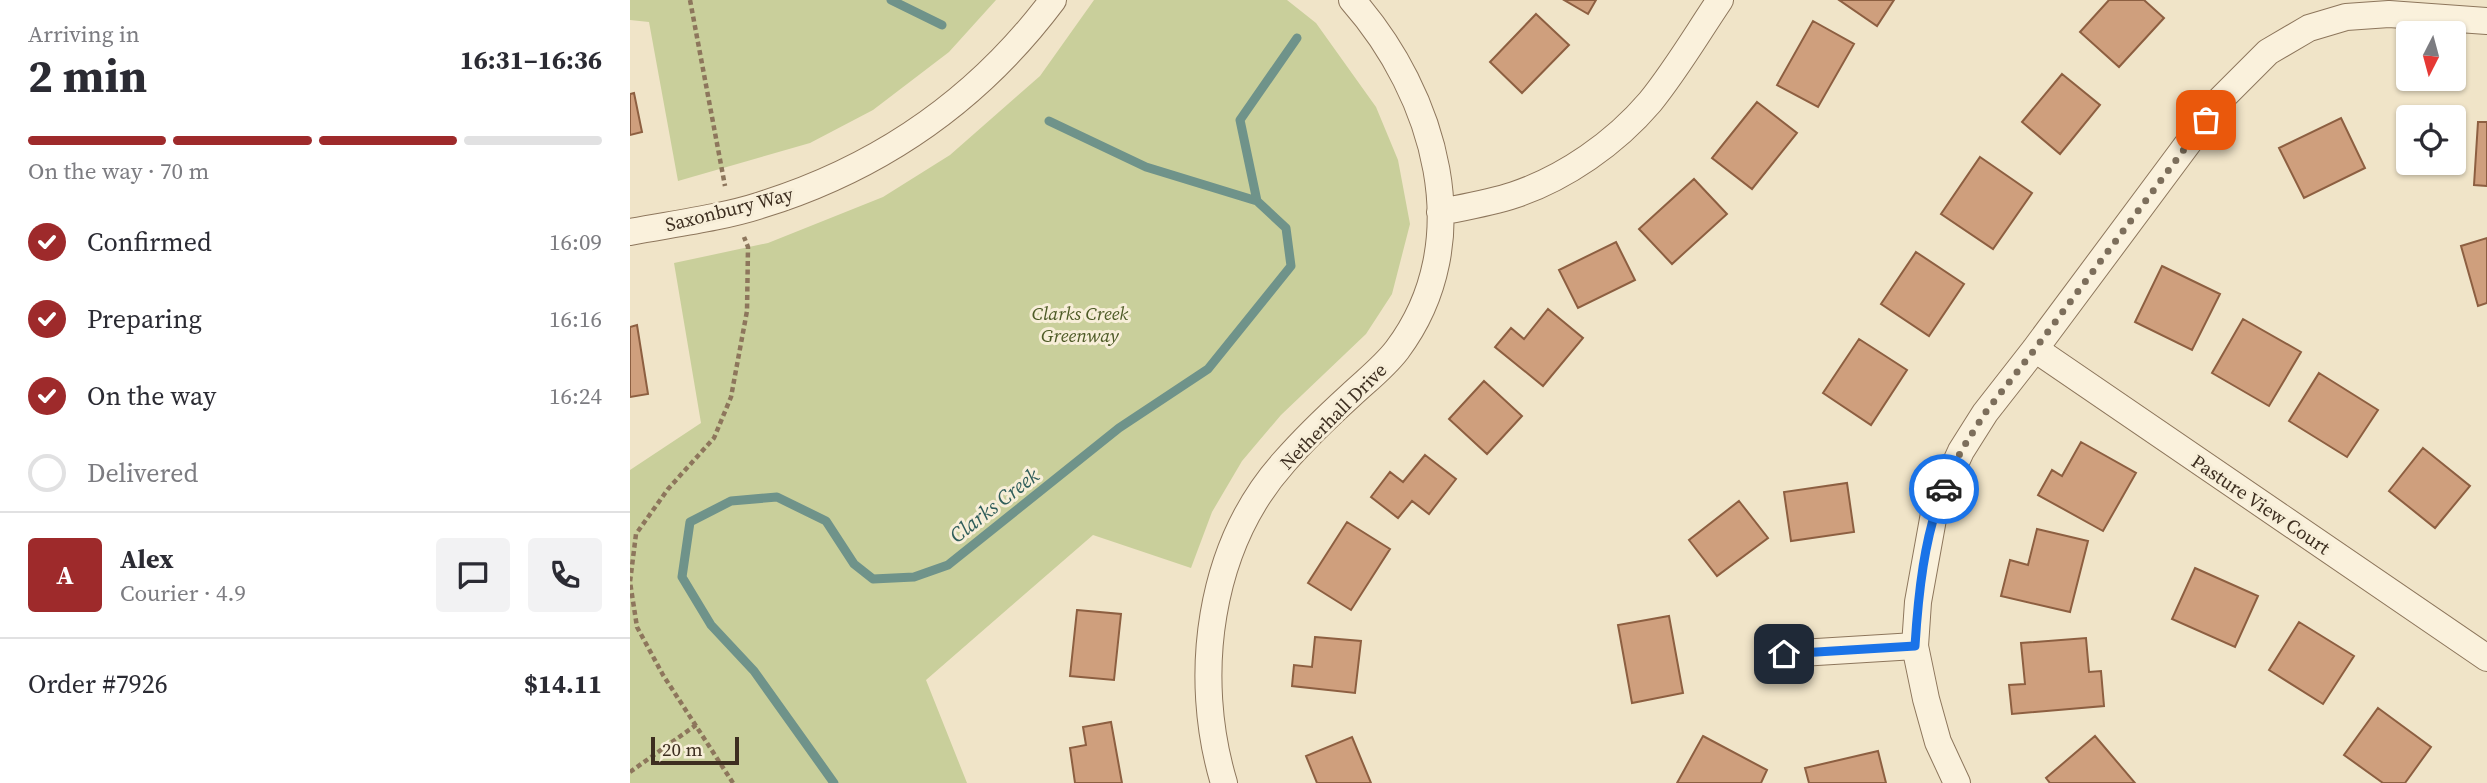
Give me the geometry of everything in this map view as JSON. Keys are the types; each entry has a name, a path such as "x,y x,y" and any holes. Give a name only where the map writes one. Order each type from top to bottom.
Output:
{"street":[{"name":"Saxonbury Way","path":"630,233 758,206 822,184 899,144 956,104 1012,50 1053,0"},
{"name":"Netherhall Drive","path":"1224,783 1209,710 1208,662 1214,610 1231,551 1266,485 1282,465 1316,427 1388,360 1410,330 1424,300 1441,236 1436,163 1414,94 1376,27 1352,0"},
{"path":"1440,212 1517,195 1556,177 1594,154 1634,120 1651,100 1720,0"},
{"path":"1957,783 1938,742 1915,646 1918,602 1935,508 1961,451 1985,413 2221,99 2268,52 2309,28 2346,17 2458,10 2487,21"},
{"name":"Pasture View Court","path":"2035,349 2487,658"},
{"path":"1784,654 1915,646"}],"path":[{"path":"690,0 725,185 748,247 747,311 731,397 714,438 668,489 636,534 630,582 637,627 663,675 733,783"},
{"path":"630,772 696,725"}],"green space":[{"path":"630,0 996,0 949,52 873,110 810,143 678,181 649,22 630,20"},
{"name":"Clarks Creek Greenway","path":"1094,0 1287,0 1316,23 1376,107 1398,160 1410,224 1392,294 1366,334 1281,415 1242,461 1212,512 1191,568 1093,535 926,680 967,783 630,783 630,470 701,423 674,263 768,243 883,197 950,155 1040,76"}],"building":[{"path":"1564,0 1596,0 1588,14"},
{"path":"1839,0 1894,0 1877,26"},
{"path":"2109,0 2144,0 2164,18 2119,67 2080,32"},
{"path":"1536,14 1569,45 1522,93 1490,62"},
{"path":"1813,21 1854,44 1818,107 1777,85"},
{"path":"2062,74 2100,105 2060,154 2022,122"},
{"path":"634,93 642,132 630,135 630,94"},
{"path":"1757,102 1797,133 1752,189 1712,158"},
{"path":"2341,118 2365,168 2304,198 2279,148"},
{"path":"2478,122 2487,122 2487,186 2474,185"},
{"path":"1980,157 2032,193 1993,249 1941,214"},
{"path":"1694,179 1727,214 1672,264 1639,229"},
{"path":"2487,238 2487,303 2478,306 2461,246"},
{"path":"1616,242 1635,280 1578,308 1559,270"},
{"path":"1916,252 1964,284 1929,336 1881,304"},
{"path":"2162,266 2220,294 2192,350 2135,322"},
{"path":"1548,309 1583,338 1543,386 1495,347 1511,328 1524,339"},
{"path":"2243,319 2301,352 2269,406 2212,373"},
{"path":"637,325 648,394 630,397 630,327"},
{"path":"1859,339 1907,370 1871,425 1823,393"},
{"path":"2319,373 2378,410 2347,457 2289,421"},
{"path":"1484,381 1522,416 1487,454 1449,419"},
{"path":"2081,442 2136,473 2103,531 2038,495 2052,470 2062,476"},
{"path":"2423,448 2470,486 2435,528 2389,491"},
{"path":"1425,455 1456,479 1429,514 1412,501 1398,518 1371,497 1390,472 1403,482"},
{"path":"1847,483 1854,532 1791,541 1784,492"},
{"path":"1739,501 1768,538 1717,576 1689,540"},
{"path":"1347,522 1390,549 1351,610 1308,583"},
{"path":"2037,529 2088,541 2070,612 2001,596 2010,560 2028,565"},
{"path":"2195,568 2258,596 2235,647 2172,619"},
{"path":"1077,610 1121,614 1114,680 1070,676"},
{"path":"1669,616 1683,693 1632,703 1618,625"},
{"path":"2299,622 2354,656 2323,704 2269,670"},
{"path":"1315,637 1361,641 1355,693 1292,686 1294,665 1312,667"},
{"path":"2086,638 2089,672 2101,671 2104,706 2012,714 2009,685 2025,684 2021,643"},
{"path":"2378,708 2431,747 2405,783 2383,783 2344,755"},
{"path":"1111,722 1122,783 1075,783 1070,748 1086,745 1083,727"},
{"path":"1703,736 1767,770 1761,783 1677,783"},
{"path":"2095,736 2135,783 2050,783 2046,778"},
{"path":"1352,737 1371,783 1317,783 1306,756"},
{"path":"1878,751 1886,783 1809,783 1805,768"}],"waterway":[{"name":"Clarks Creek","path":"891,0 942,25"},
{"path":"1257,201 1240,120 1297,38"},
{"name":"Clarks Creek","path":"834,783 754,671 711,625 682,577 690,522 731,501 777,497 826,521 854,564 873,579 914,577 948,565 1119,428 1208,369 1291,266 1286,228 1257,201 1146,167 1049,121"}],"way so far":[{"path":"1944,489 1961,451 1985,413 2206,120"}],"route":[{"path":"1784,654 1915,646 1918,602 1935,508 1944,489"}]}
